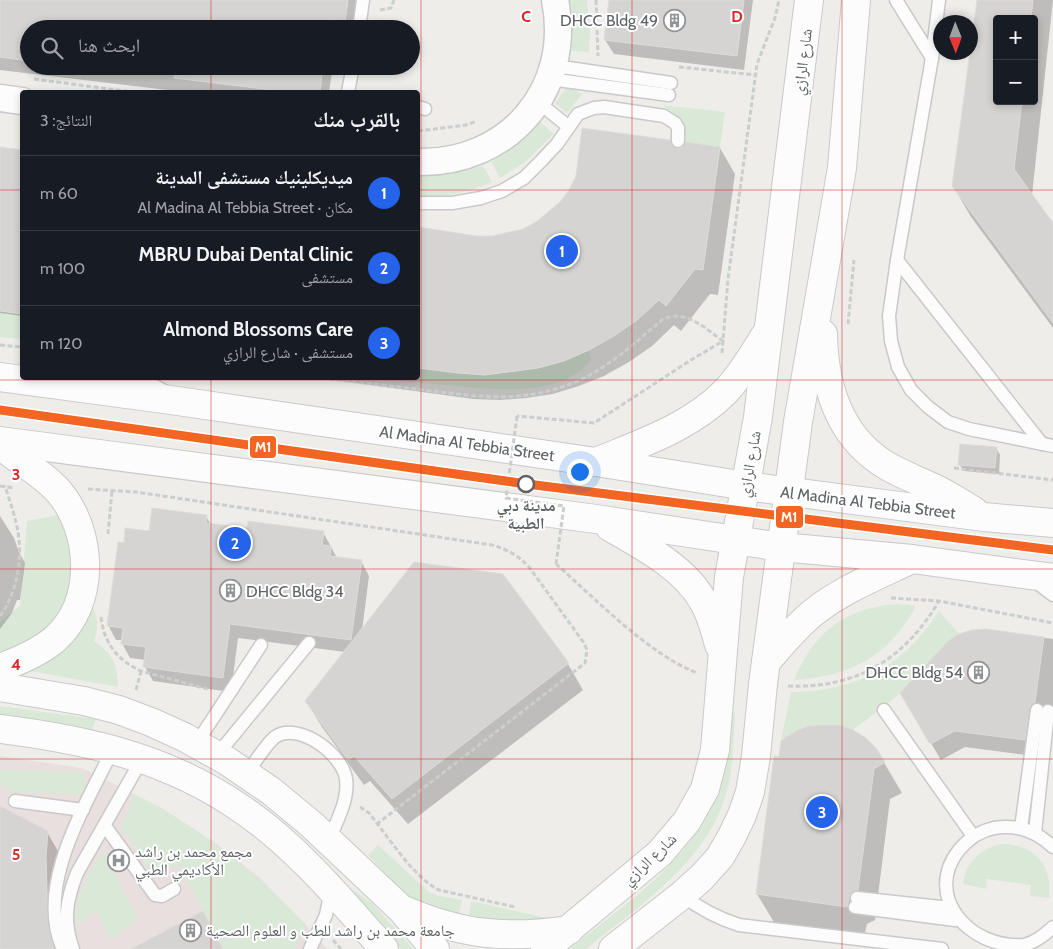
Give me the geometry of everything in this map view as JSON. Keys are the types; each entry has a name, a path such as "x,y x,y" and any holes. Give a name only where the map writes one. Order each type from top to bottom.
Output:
{"street":[{"path":"420,162 457,159 480,150 498,140 520,124 538,102 552,72 559,41 555,0"},
{"name":"شارع الرازي","path":"545,949 570,930 660,852 687,821 705,789 715,750 711,662 729,577 758,417 809,0"},
{"path":"613,949 682,895 720,857 742,815 750,792 798,422 842,168 856,0"},
{"path":"0,98 20,91"},
{"path":"822,288 823,349 828,382 838,414 858,442 890,468 940,491 984,517"},
{"path":"596,462 669,432 695,417 727,390 749,361 769,328"},
{"name":"Al Madina Al Tebbia Street","path":"32,380 596,462 746,486 984,517 1053,523"},
{"path":"134,380 164,399"},
{"path":"0,441 596,519 781,548 912,559 1040,577"},
{"path":"0,445 59,492 72,511 81,532 86,555 85,578 79,601 69,622 54,639 24,660 0,668"},
{"path":"596,519 637,542 684,575 704,602 711,617 711,662"},
{"path":"764,673 800,624 815,612 847,591 912,559"},
{"path":"0,687 84,701 119,710 151,722 206,749 246,774 293,808 401,909 435,949"},
{"path":"0,729 59,737 113,749 173,770 209,789 243,810 278,837 331,890 384,949"},
{"path":"113,749 123,735 135,729 206,749"},
{"path":"401,909 463,931 507,935 539,934 570,930"}],"lane":[{"path":"360,20 363,0"},
{"path":"896,0 932,58"},
{"path":"939,0 932,58 889,316 891,340 898,367 911,390 928,407 948,422 969,429 1048,445"},
{"path":"552,72 670,89"},
{"path":"348,90 351,75"},
{"path":"538,102 569,127"},
{"path":"420,203 452,202 481,198 502,191 524,178 557,144 578,114 594,108 611,108 670,118 678,128 678,141"},
{"path":"897,260 1048,445"},
{"path":"1040,577 1053,595"},
{"path":"206,749 309,643"},
{"path":"206,749 228,694 261,645"},
{"path":"884,710 973,836"},
{"path":"1021,828 1042,710 1035,833"},
{"path":"246,774 275,737 286,732 300,733 311,738 337,759 343,768 346,779 343,805 328,842"},
{"path":"63,949 55,916 56,888 70,839 113,749"},
{"path":"74,949 69,938 66,914 70,891 77,873 142,758"},
{"path":"15,801 83,810"},
{"path":"105,826 154,895 162,896 174,889"},
{"path":"1053,847 1035,833 1021,828 1005,826 988,829 973,836 954,856 946,882 946,895 952,914 964,931 977,944 1007,948 1022,947 1040,938 1053,927"},
{"path":"310,949 326,915 331,890"},
{"path":"682,895 700,909 719,919 739,925 942,949"},
{"path":"856,902 952,914"}],"path":[{"path":"596,0 598,59"},
{"path":"721,358 728,279 757,64 775,18 779,0"},
{"path":"25,89 61,90"},
{"path":"420,131 466,125 480,120"},
{"path":"339,380 491,398 520,396 551,391 584,378 615,359 663,319 670,316 686,316 723,341"},
{"path":"711,662 699,674 661,654 556,564 564,506 506,498 517,416 594,423 723,341"},
{"path":"0,345 20,348"},
{"path":"2,486 20,489"},
{"path":"0,616 7,607 14,588 21,550 15,517 2,486"},
{"path":"59,492 92,489 136,492 492,545 519,556 584,643 587,650 585,662 377,824"},
{"path":"108,538 112,490"},
{"path":"883,598 939,600 1053,623"},
{"path":"764,673 814,686 843,680 871,670 888,660 917,633 939,600"},
{"path":"101,616 102,628 107,641 121,660 141,672 228,694"},
{"path":"133,698 141,672"},
{"path":"343,805 360,807 369,813 418,875 431,886 439,890 519,908"}],"shaded area":[{"name":"مجمع محمد بن راشد الأكاديمي الطبي","path":"0,756 82,768 160,807 214,842 260,878 327,949 0,949"}],"green space":[{"path":"569,0 587,0 590,29 589,52 572,51 572,13"},
{"path":"568,86 582,94 567,113 555,103"},
{"path":"662,105 725,112 720,147 685,142 684,129 680,120"},
{"path":"539,121 554,134 524,163 500,178 491,162 513,147"},
{"path":"483,166 492,182 455,194 420,197 420,174 443,175"},
{"path":"0,311 20,314 20,339 0,337"},
{"path":"589,350 591,360 578,373 543,387 503,389 392,380 420,380 420,368 464,373 505,372 524,370 566,359"},
{"path":"63,514 71,531 72,588 52,630 0,660 0,622 20,606 27,521"},
{"path":"91,603 97,622 94,641 113,660 117,672 118,687 20,669"},
{"path":"899,604 916,606 893,638 880,651 866,661 833,674 794,680 812,648 822,635 834,625 848,616 863,610"},
{"path":"939,611 959,634 942,647 907,687 888,703 853,730 843,727 816,726 798,731 781,741 791,692 815,691 837,687 858,681 876,672 894,661 910,647 925,631"},
{"path":"0,706 96,719 92,729 0,717"},
{"path":"726,712 735,713 732,758 727,792 713,825 700,846 665,884 586,949 570,949 635,897 676,858 694,837 708,813 719,785"},
{"path":"0,770 84,772 84,794 8,792 0,783"},
{"path":"134,794 204,836 267,886 306,925 294,949 223,949 178,864 154,877 121,827"},
{"path":"1000,844 1023,848 1039,858 1048,875 1049,898 1030,896 1031,885 987,879 986,889 963,884 970,863 980,853"},
{"path":"378,845 429,892 438,896 462,900 458,921 410,899 368,855"},
{"path":"103,852 138,919 111,940 96,910 77,926 78,905 83,887"},
{"path":"353,890 373,904 413,949 401,949 366,909"},
{"path":"471,901 552,919 468,925"}],"building":[{"path":"0,0 348,0 345,20 20,20 20,60 0,57"},
{"name":"DHCC Bldg 49","path":"609,0 744,0 737,56 604,40"},
{"path":"977,0 1033,0 1031,15 993,15 993,105 1022,105 1014,169 1053,223 1053,323 952,186 969,60 978,60 978,15 975,15"},
{"path":"174,75 322,75 320,90 273,90 174,78"},
{"path":"582,128 670,140 671,145 678,149 682,148 686,142 720,147 703,270 695,269 666,306 659,300 637,320 614,336 564,361 538,368 485,375 420,368 420,227 477,236 492,236 523,229 536,222 560,202 576,176"},
{"path":"0,147 20,150 20,314 0,311"},
{"path":"960,444 997,447 995,468 958,465"},
{"name":"DHCC Bldg 34","path":"152,508 207,515 206,523 247,528 248,521 324,531 322,545 331,546 330,556 362,560 351,640 230,624 223,678 143,667 146,647 121,644 123,628 107,626 118,542 124,543 125,528 149,531"},
{"path":"414,562 503,574 569,663 392,799 354,756 348,760 305,701"},
{"name":"DHCC Bldg 54","path":"986,629 1044,637 1035,702 1029,708 1025,740 955,731 930,744 900,693 948,641 959,634 972,630"},
{"path":"838,725 853,730 866,738 876,748 885,762 874,769 858,890 850,894 847,907 756,894 774,756 779,757 781,741 794,732 808,726"},
{"path":"0,806 48,831 46,856 48,925 55,949 0,949"},
{"name":"جامعة محمد بن راشد للطب و العلوم الصحية","path":"203,911 223,949 131,949"}],"transit line":[{"name":"M1","path":"0,410 527,484 1053,550"}],"place":[{"name":"DHCC Bldg 49","path":"674,20"},
{"name":"ميديكلينيك مستشفى المدينة","path":"562,251"},
{"name":"مدينة دبي الطبية","path":"526,484"},
{"name":"MBRU Dubai Dental Clinic","path":"235,543"},
{"name":"DHCC Bldg 34","path":"230,591"},
{"name":"DHCC Bldg 54","path":"979,672"},
{"name":"Almond Blossoms Care","path":"822,812"},
{"name":"مجمع محمد بن راشد الأكاديمي الطبي","path":"119,860"},
{"name":"جامعة محمد بن راشد للطب و العلوم الصحية","path":"190,930"}]}
